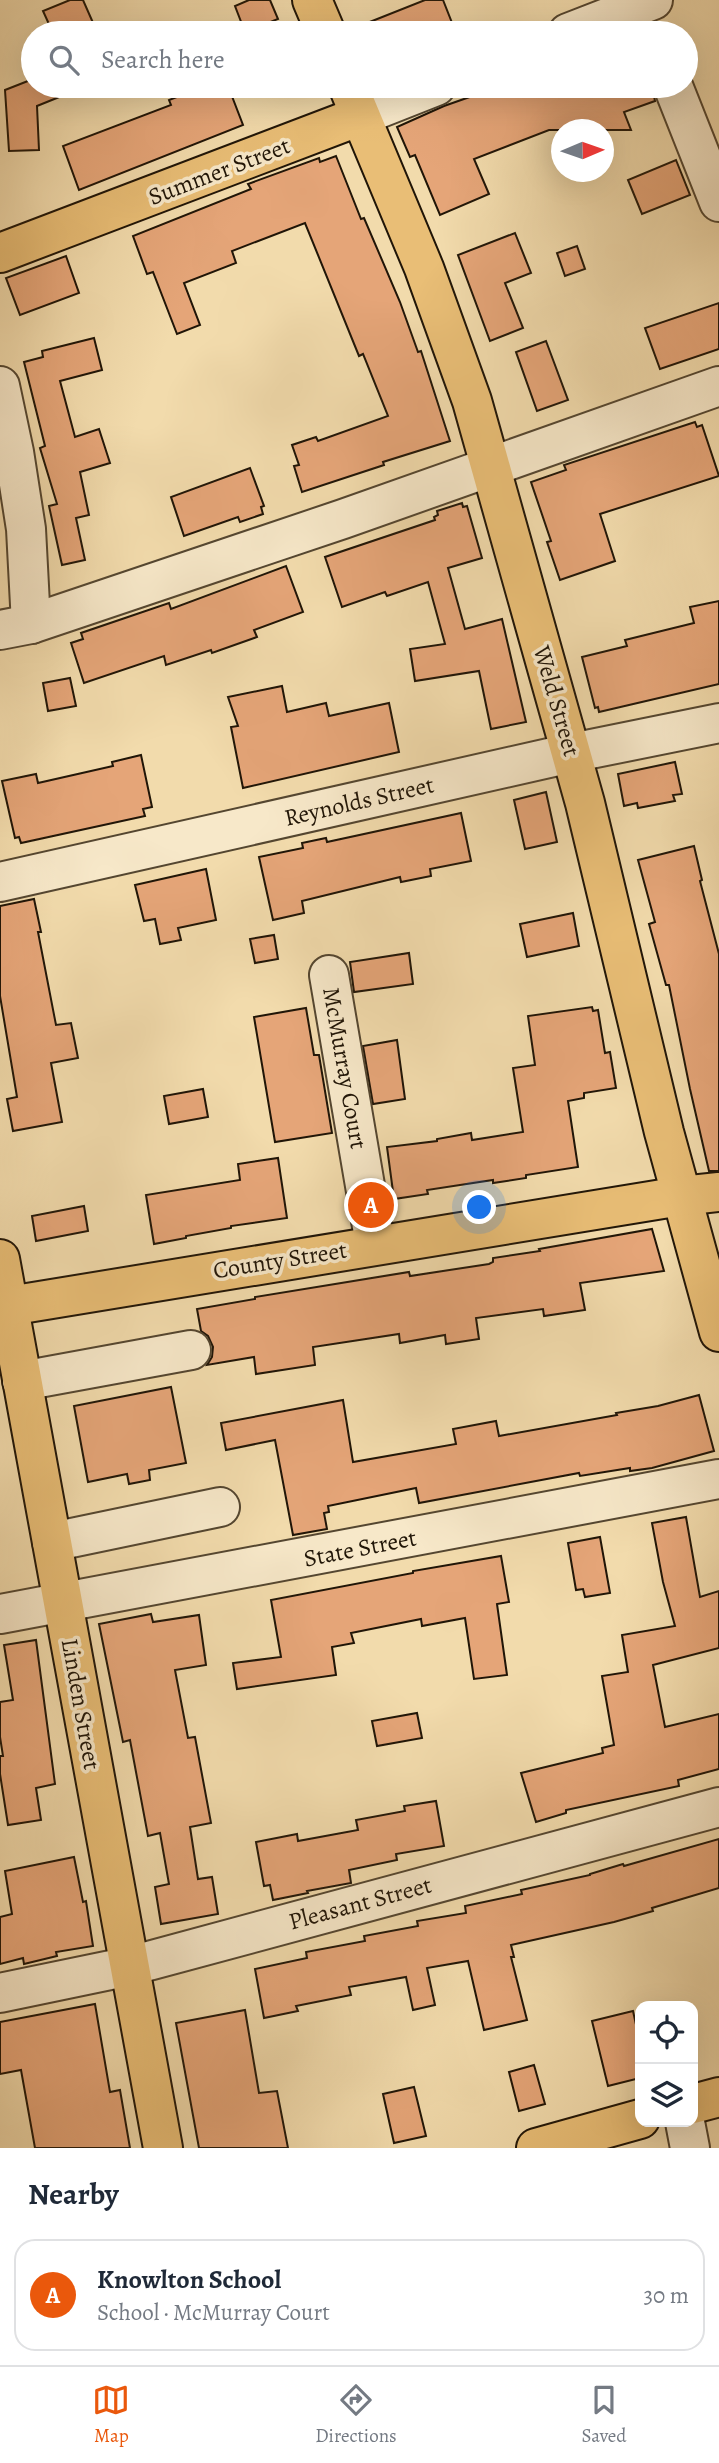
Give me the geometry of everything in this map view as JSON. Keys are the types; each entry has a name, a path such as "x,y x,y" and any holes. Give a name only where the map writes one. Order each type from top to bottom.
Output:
{"main road":[{"path":"313,0 321,21"},
{"name":"Summer Street","path":"0,253 354,101"},
{"name":"Weld Street","path":"354,101 441,312 490,465 571,753 681,1196 719,1332"},
{"name":"County Street","path":"9,1306 375,1244 719,1192"},
{"name":"Linden Street","path":"0,1259 22,1381 16,1431 52,1542 163,2148"},
{"path":"698,2102 719,2096"},
{"path":"536,2148 635,2120"}],"street":[{"path":"617,21 649,13"},
{"path":"678,98 719,202"},
{"path":"0,386 26,529 16,627 343,519 719,386"},
{"name":"Reynolds Street","path":"0,882 571,753 719,723"},
{"name":"McMurray Court","path":"329,975 375,1244"},
{"path":"22,1381 191,1350"},
{"name":"State Street","path":"0,1614 719,1479"},
{"path":"52,1542 220,1507"},
{"name":"Pleasant Street","path":"0,1993 130,1966 719,1807"},
{"path":"686,2127 690,2148"}],"building":[{"path":"70,0 83,0 92,21 48,21 43,11"},
{"path":"249,0 270,0 278,19 241,21 235,6"},
{"path":"425,0 443,0 451,21 372,21"},
{"path":"21,84 21,98 57,98 37,106 39,150 9,151 5,90"},
{"path":"233,98 243,125 79,190 63,146 171,105 169,100"},
{"path":"467,98 654,98 655,101 624,112 631,130 614,130 614,119 551,119 551,130 474,159 489,194 440,215 415,155 410,157 397,127"},
{"path":"336,156 361,219 364,218 400,302 418,352 421,351 450,441 302,492 294,466 299,465 292,445 316,437 318,441 388,416 363,354 359,356 305,223 232,251 236,263 184,283 200,325 177,334 153,272 147,274 133,236 251,189 248,184 319,158 320,162"},
{"path":"676,160 690,195 642,214 628,180"},
{"path":"515,233 531,273 505,283 523,328 490,341 458,255"},
{"path":"577,246 585,269 565,276 557,253"},
{"path":"66,256 79,293 20,315 6,278"},
{"path":"719,303 719,349 660,369 645,328"},
{"path":"94,338 102,370 60,381 75,437 99,429 110,463 80,472 89,515 76,518 85,560 62,565 49,506 57,504 40,448 45,446 24,362 43,357 42,351"},
{"path":"546,341 568,400 537,411 516,352"},
{"path":"695,422 697,427 702,425 719,476 600,514 615,561 560,580 547,542 551,541 531,482 566,470 564,465"},
{"path":"250,468 264,506 261,507 263,514 240,522 238,517 184,536 171,497"},
{"path":"462,503 463,507 467,506 482,558 448,568 465,629 502,619 526,722 491,729 479,671 415,681 410,649 445,644 428,582 387,596 385,592 342,607 325,557 435,520 437,511"},
{"path":"286,566 303,612 254,630 257,637 212,653 211,650 166,665 164,656 84,683 71,643 83,639 81,633 169,603 171,609"},
{"path":"719,601 719,684 599,712 598,707 595,708 582,657 627,646 625,640 694,623 690,607"},
{"path":"70,678 76,706 48,711 43,683"},
{"path":"282,686 287,712 326,703 329,716 389,703 399,752 243,788 231,727 238,726 228,697"},
{"path":"141,755 152,807 143,809 145,816 21,843 19,837 15,838 2,781 36,774 38,783 113,766 112,762"},
{"path":"675,762 682,794 673,795 675,801 638,808 637,803 624,806 618,774"},
{"path":"546,792 557,842 525,849 514,800"},
{"path":"461,813 471,861 430,869 431,876 401,882 400,877 302,901 304,913 273,920 259,857 303,848 302,843 326,838 327,842"},
{"path":"694,846 719,954 719,1171 709,1171 669,985 666,985 649,924 655,922 638,860"},
{"path":"206,869 216,920 178,928 181,940 160,944 155,919 144,921 135,885"},
{"path":"34,899 56,1025 71,1023 78,1058 51,1063 62,1122 13,1131 7,1099 17,1097 0,996 0,906"},
{"path":"573,913 579,946 527,957 520,924"},
{"path":"274,935 278,959 255,963 250,939"},
{"path":"409,953 413,984 354,992 350,962"},
{"path":"592,1007 593,1011 598,1010 605,1053 610,1052 616,1088 584,1093 584,1098 568,1101 578,1167 526,1175 526,1178 427,1190 428,1194 394,1199 387,1147 437,1141 471,1133 472,1140 523,1132 513,1068 535,1065 528,1016"},
{"path":"306,1008 314,1055 319,1055 332,1133 275,1142 254,1017"},
{"path":"397,1040 405,1099 373,1104 363,1046"},
{"path":"203,1089 208,1117 169,1124 164,1096"},
{"path":"278,1158 287,1218 231,1226 154,1244 146,1195 240,1180 238,1164"},
{"path":"84,1206 88,1231 36,1241 32,1216"},
{"path":"652,1229 664,1271 580,1283 585,1310 544,1316 543,1309 476,1318 479,1339 446,1344 445,1335 400,1343 399,1334 313,1347 315,1365 256,1374 254,1357 207,1365 212,1357 213,1347 208,1336 201,1331 197,1309 409,1272 410,1276 489,1264 493,1262 493,1258"},
{"path":"171,1387 186,1463 149,1470 150,1480 129,1484 127,1474 88,1482 74,1406"},
{"path":"699,1395 714,1451 652,1468 630,1471 630,1468 580,1476 579,1473 419,1503 416,1488 328,1506 329,1512 324,1513 327,1529 293,1535 275,1440 226,1450 221,1423 343,1400 353,1462 456,1444 453,1429 496,1421 499,1436 617,1415 616,1413"},
{"path":"686,1517 700,1597 719,1591 719,1648 653,1665 665,1727 719,1714 719,1769 678,1780 679,1786 566,1810 566,1813 536,1822 521,1773 603,1753 602,1748 614,1745 602,1676 628,1672 622,1635 675,1626 663,1582 652,1523"},
{"path":"600,1537 610,1593 585,1597 583,1589 576,1590 568,1543"},
{"path":"501,1556 509,1602 497,1604 507,1675 474,1679 465,1618 422,1626 421,1619 351,1633 354,1643 332,1647 336,1675 237,1689 233,1663 281,1657 271,1600"},
{"path":"151,1614 153,1622 199,1615 206,1665 175,1670 188,1738 195,1737 211,1823 190,1827 198,1879 212,1877 218,1914 161,1924 155,1887 169,1884 160,1833 148,1836 130,1740 123,1742 99,1624"},
{"path":"36,1640 55,1784 36,1788 41,1820 8,1825 0,1774 0,1756 3,1756 0,1702 13,1700 4,1645"},
{"path":"417,1713 422,1738 377,1746 372,1721"},
{"path":"436,1801 444,1846 396,1854 397,1860 349,1870 351,1883 307,1891 308,1893 273,1900 270,1885 264,1886 256,1842 297,1834 298,1841 358,1830 356,1820 405,1811 404,1806"},
{"path":"719,1839 719,1888 614,1922 511,1945 514,1957 511,1957 527,2020 484,2030 468,1961 427,1968 435,2005 413,2010 406,1977 349,1987 351,1995 296,2006 298,2011 264,2018 255,1969 307,1958 306,1952 365,1941 364,1936 418,1926 417,1921 466,1913 465,1906 522,1894 521,1890 590,1875"},
{"path":"74,1857 83,1902 86,1901 93,1946 56,1952 57,1956 24,1964 23,1958 0,1964 0,1917 12,1914 5,1871"},
{"path":"95,2004 110,2092 120,2090 130,2148 35,2148 21,2070 0,2074 0,2022"},
{"path":"245,2010 259,2093 277,2091 288,2148 199,2148 176,2023"},
{"path":"633,2011 635,2079 608,2086 592,2021"},
{"path":"534,2065 545,2104 519,2111 509,2072"},
{"path":"414,2087 426,2136 394,2143 383,2094"}],"place":[{"name":"Knowlton School","path":"371,1205"}]}
